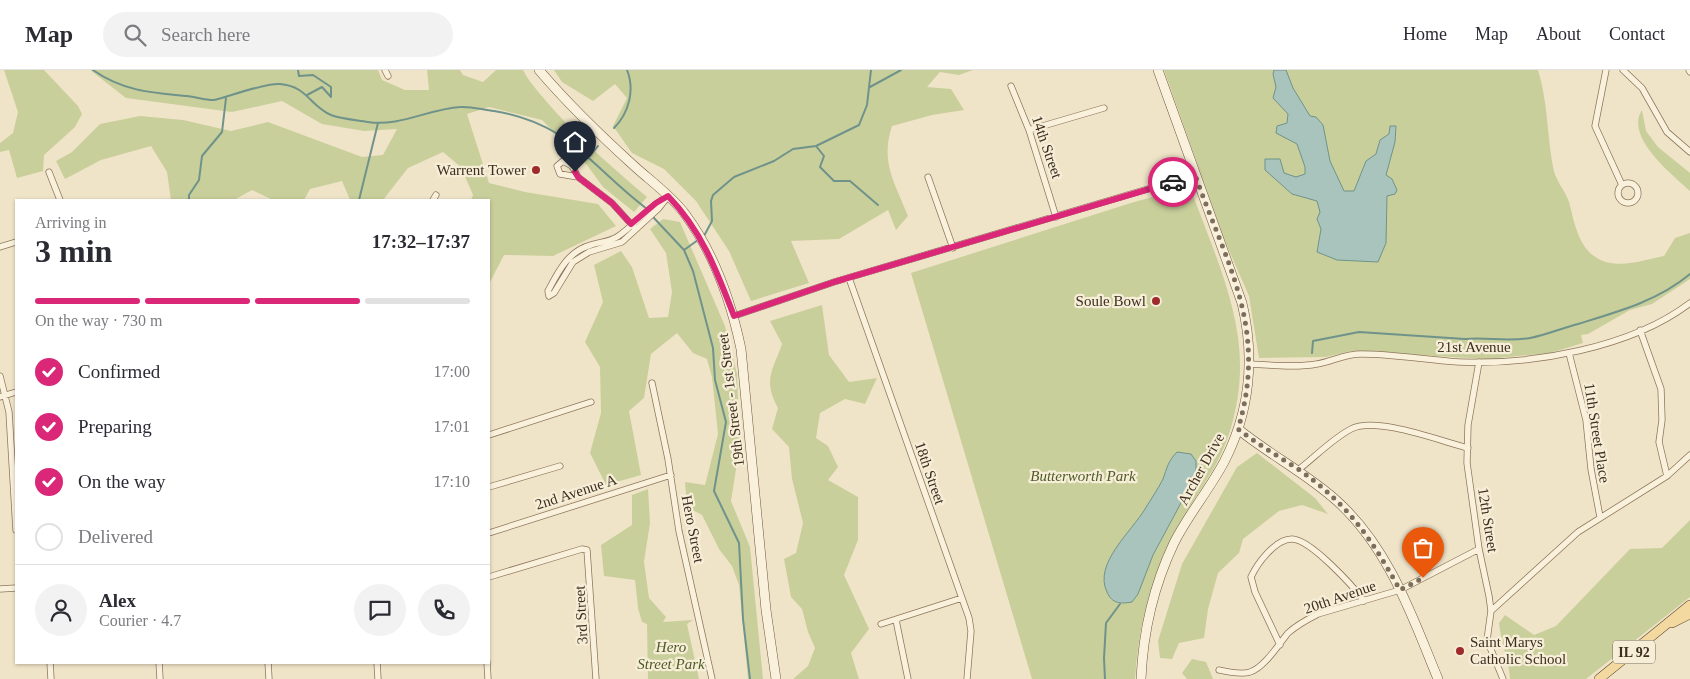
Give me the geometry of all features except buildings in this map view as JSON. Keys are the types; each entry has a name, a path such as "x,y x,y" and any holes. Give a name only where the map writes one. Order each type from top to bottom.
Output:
{"main road":[{"name":"IL 92","path":"1669,624 1673,617 1690,605"},
{"name":"IL 92","path":"1605,677 1669,624 1690,614"}],"street":[{"name":"19th Street - 1st Street","path":"539,70 586,122 668,196 683,212 705,247 734,316 744,374 766,610 776,679"},
{"name":"Archer Drive","path":"1141,679 1148,623 1166,562 1182,528 1223,462 1238,429 1244,410 1249,364 1248,336 1242,303 1158,70"},
{"path":"1606,70 1595,126 1622,185"},
{"path":"1623,70 1642,88 1667,132 1690,152"},
{"name":"14th Street","path":"1011,86 1029,130 1056,217"},
{"path":"1029,130 1104,108"},
{"path":"49,172 60,199"},
{"path":"734,316 849,278 1195,175"},
{"path":"578,177 612,203 636,230"},
{"path":"928,177 953,248"},
{"path":"668,196 658,209 622,242 589,252 573,262 554,294 548,296 548,292 562,266 574,253 585,246 613,239 656,203 668,196"},
{"path":"0,247 15,242"},
{"name":"18th Street","path":"849,278 962,598 971,631 967,679"},
{"name":"21st Avenue","path":"1249,364 1316,364 1356,354 1479,362 1513,361 1569,353 1640,330 1662,322 1690,303"},
{"path":"1640,330 1661,389 1662,420 1659,442 1667,476"},
{"name":"11th Street Place","path":"1569,353 1586,420 1591,469 1600,517"},
{"name":"12th Street","path":"1479,362 1468,425 1469,482 1491,612 1487,640 1503,679"},
{"path":"0,376 3,396 9,412 15,513"},
{"name":"Hero Street","path":"652,383 671,475 679,531 712,679"},
{"path":"3,396 15,392"},
{"path":"490,435 591,402"},
{"path":"1298,470 1343,434 1362,426 1394,429 1468,448"},
{"path":"1238,429 1298,470 1336,500 1364,529 1381,554 1400,590 1438,679"},
{"path":"1491,612 1569,539 1600,517 1667,476 1683,464 1690,454"},
{"path":"490,487 560,466"},
{"name":"2nd Avenue A","path":"490,533 671,475"},
{"path":"1280,645 1255,592 1251,577 1267,555 1280,543 1288,540 1298,540 1320,555 1353,586 1364,601"},
{"name":"3rd Street","path":"490,578 582,549 587,550 596,679"},
{"name":"20th Avenue","path":"1219,670 1242,673 1253,672 1280,645 1288,634 1306,620 1318,614 1400,590 1479,549"},
{"path":"0,589 15,588"},
{"path":"881,624 962,598"},
{"path":"896,620 908,679"},
{"path":"50,664 51,679"},
{"path":"160,664 160,679"},
{"path":"268,664 269,679"},
{"path":"377,664 378,679"},
{"path":"487,664 488,679"}],"green space":[{"path":"4,70 44,70 78,106 82,114 75,127 44,155 43,171 17,178 9,150 0,152 0,143 13,133 18,112"},
{"path":"90,70 378,70 382,80 405,90 429,90 427,70 460,70 463,75 483,82 496,70 523,70 537,90 570,127 647,197 634,212 603,187 587,165 542,120 489,107 467,114 489,183 525,192 598,204 616,226 553,256 504,255 490,282 490,199 471,199 473,195 461,167 443,152 408,168 384,199 350,199 342,181 310,189 305,199 271,199 252,190 236,199 171,199 167,172 151,146 101,160 65,179 56,161 72,152 100,124 140,116 183,120 231,131 268,122 362,157 383,155 397,129 364,131 322,124 282,101 232,112 126,98"},
{"path":"554,70 973,70 959,75 940,72 927,87 951,89 964,110 932,115 892,126 889,139 888,162 894,183 908,216 896,230 888,210 839,239 791,241 809,283 751,301 729,251 696,201 664,169 632,153 613,126 627,98 615,84 593,101 562,82"},
{"path":"1164,70 1538,70 1544,94 1554,172 1569,202 1575,225 1585,247 1597,258 1605,262 1622,264 1639,262 1664,256 1675,238 1690,233 1690,279 1652,304 1630,310 1588,334 1581,335 1583,343 1550,353 1486,359 1351,351 1326,357 1259,358 1249,296 1224,239"},
{"path":"1642,110 1646,131 1658,147 1690,173 1690,191 1653,155 1645,143 1638,121"},
{"name":"Butterworth Park","path":"1190,187 1223,276 1230,299 1239,345 1240,380 1230,431 1221,455 1174,534 1155,577 1145,610 1135,679 1032,679 911,273 1134,202"},
{"path":"663,219 680,222 725,326 737,374 740,444 731,501 750,547 763,679 748,679 739,585 732,566 719,549 702,515 687,507 685,482 705,485 718,434 712,377 707,359 693,353 677,333 651,354 644,398 629,411 641,475 606,485 590,453 601,413 600,367 585,342 603,302 594,265 621,251 632,267 649,318 668,317 672,292 666,253 650,229"},
{"path":"822,305 829,355 849,382 877,378 865,404 845,399 820,413 816,438 828,446 838,467 828,480 858,497 858,540 844,575 869,629 851,653 859,679 793,679 808,666 815,648 808,632 802,609 791,597 784,559 796,553 803,523 792,479 789,447 772,429 778,408 773,398 770,383 772,369 782,344 770,321"},
{"path":"1257,453 1315,498 1328,514 1302,505 1279,511 1243,539 1239,553 1218,573 1208,609 1204,638 1179,643 1172,659 1160,658 1158,641 1182,564 1237,467"},
{"name":"Hero Street Park","path":"648,489 650,523 644,562 649,598 666,617 663,622 693,620 687,624 699,679 648,679 647,624 642,622 638,608 635,580 604,576 601,545 632,525 632,495"},
{"path":"1690,520 1690,597 1586,679 1510,679 1499,623 1505,615 1534,635 1556,626 1630,549 1662,548"},
{"path":"1192,659 1206,662 1213,679 1187,679 1182,673"}],"water":[{"path":"1274,70 1286,70 1293,88 1310,116 1316,117 1323,125 1330,161 1344,191 1354,191 1366,161 1376,154 1380,140 1389,134 1390,126 1396,126 1395,142 1386,175 1392,179 1397,190 1395,194 1387,196 1386,243 1378,262 1337,260 1317,252 1321,229 1317,219 1320,212 1317,201 1292,194 1265,170 1265,159 1280,159 1284,173 1296,177 1305,174 1305,167 1297,144 1276,133 1277,126 1287,123 1288,114 1273,98 1276,87"},
{"path":"1177,452 1191,454 1196,461 1196,475 1153,555 1138,594 1132,602 1114,601 1107,592 1104,581 1109,559 1145,509"}],"waterway":[{"path":"93,70 115,82 138,90 210,100 273,84 280,84 296,88 318,107 331,115 368,122 391,122 448,108 464,107 520,117 542,125 561,136 647,209"},
{"path":"298,70 299,76 313,75 331,87 331,97 322,87 307,95"},
{"path":"614,128 627,108 629,101 630,85 627,70"},
{"path":"704,236 712,221 711,201 713,195 734,177 774,161 793,149 816,146 859,125 867,105 871,70"},
{"path":"870,87 901,70"},
{"path":"189,199 189,195 199,180 202,156 222,132 226,98"},
{"path":"359,199 378,123"},
{"path":"590,156 598,146"},
{"path":"816,146 824,156 820,167 834,181 850,181 878,205"},
{"path":"653,217 684,250 693,271 713,348 715,380 726,422 714,491 739,543 743,619 750,679"},
{"path":"684,250 698,240"},
{"path":"1312,353 1313,341 1359,332 1465,339 1514,340 1530,338 1637,305 1664,292 1690,274"},
{"path":"1105,679 1106,623 1120,604"}],"way so far":[{"path":"1173,182 1195,175 1242,303 1246,319 1250,359 1244,410 1238,429 1322,488 1350,513 1364,529 1381,554 1400,590 1423,578"}],"place":[{"name":"Warrent Tower","path":"536,170"},
{"name":"Soule Bowl","path":"1156,301"},
{"name":"Saint Marys Catholic School","path":"1460,651"}],"route":[{"path":"575,172 578,177 612,203 631,224 656,203 668,196 683,212 698,233 710,255 734,316 834,282 1173,182"}]}
